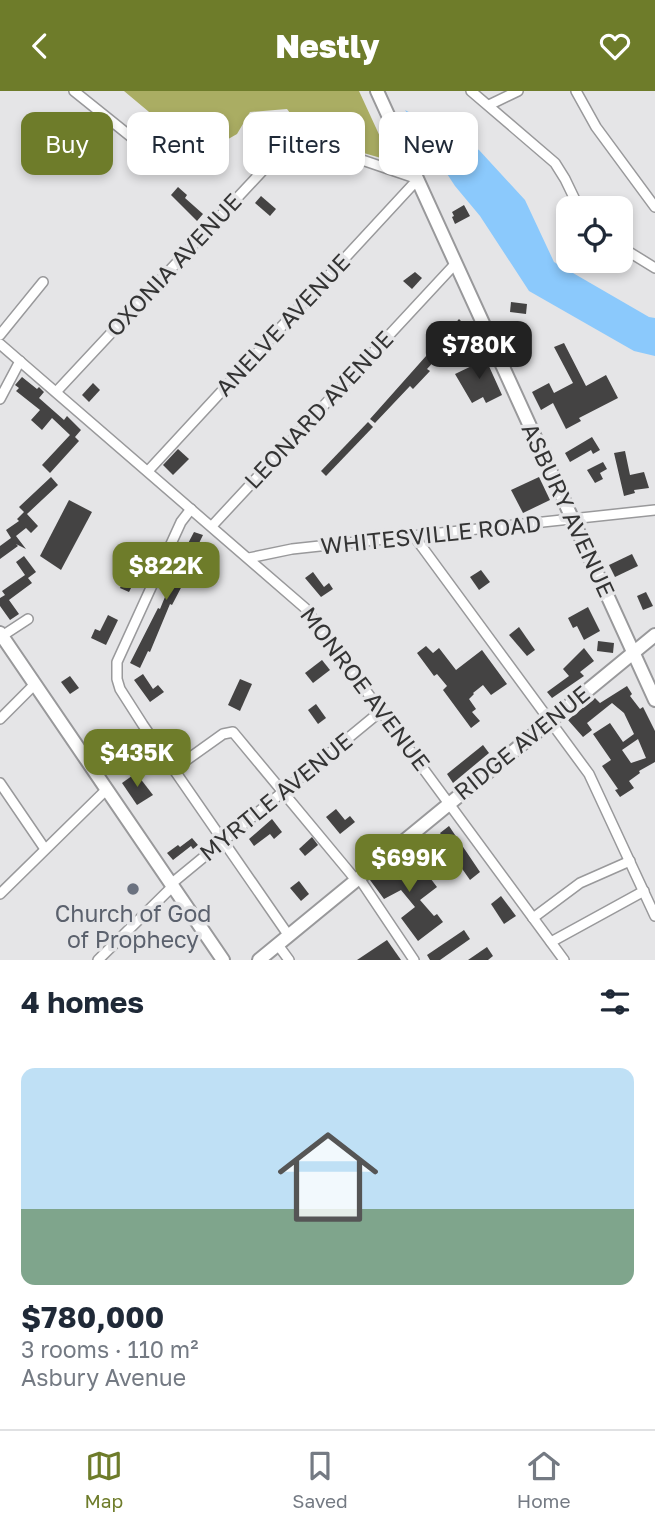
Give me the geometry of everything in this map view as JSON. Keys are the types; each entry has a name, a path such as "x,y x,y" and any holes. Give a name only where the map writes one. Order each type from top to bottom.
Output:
{"street":[{"path":"74,91 127,134"},
{"name":"ASBURY AVENUE","path":"377,91 655,700"},
{"path":"489,105 518,91"},
{"path":"576,91 596,127 655,207"},
{"path":"472,92 555,163 573,196"},
{"name":"OXONIA AVENUE","path":"56,392 281,151 298,145 321,146 418,179"},
{"name":"ANELVE AVENUE","path":"148,471 418,179"},
{"path":"633,254 655,268"},
{"name":"LEONARD AVENUE","path":"212,526 456,263"},
{"path":"0,335 43,282"},
{"name":"MONROE AVENUE","path":"0,344 306,608 564,960"},
{"path":"0,399 20,361"},
{"path":"191,509 181,522 117,661 120,689 289,936"},
{"name":"WHITESVILLE ROAD","path":"249,558 292,549 655,510"},
{"path":"414,536 594,783 655,916"},
{"path":"28,619 1,635 223,960"},
{"name":"RIDGE AVENUE","path":"259,960 655,635"},
{"path":"0,719 35,684"},
{"name":"MYRTLE AVENUE","path":"98,960 172,885 223,840 381,711"},
{"path":"174,769 223,734 229,731 236,735 358,879 414,960"},
{"path":"0,783 45,849"},
{"path":"0,894 107,789"},
{"path":"533,918 580,883 630,861"},
{"path":"551,942 644,891"},
{"path":"278,944 289,960"}],"green space":[{"path":"124,91 359,91 379,134 379,157 365,153 365,112 289,112 287,109 243,112 243,124 237,134 229,139 229,112 149,112"}],"water":[{"path":"479,150 525,200 556,263 556,273 573,273 655,318 655,356 634,351 529,291 480,216 448,175 478,175"}],"building":[{"path":"178,187 187,195 185,198 203,214 197,221 171,195"},
{"path":"261,196 276,209 270,216 255,203"},
{"path":"464,205 470,216 455,224 452,212"},
{"path":"415,272 422,278 412,289 403,281"},
{"path":"511,302 527,304 526,314 510,312"},
{"path":"459,319 466,326 427,369 430,371 413,389 410,386 375,423 370,419"},
{"path":"564,343 586,386 606,375 618,398 579,418 581,421 566,429 553,403 541,410 532,392 549,383 554,393 573,383 554,347"},
{"path":"483,353 502,395 486,403 483,397 472,403 455,374 478,363 476,357"},
{"path":"22,377 44,392 39,398 64,420 67,416 81,430 75,437 79,441 50,473 42,465 70,435 52,418 42,430 31,420 40,410 16,391 19,388 15,385"},
{"path":"93,383 100,390 89,402 82,395"},
{"path":"368,422 373,427 326,476 321,471"},
{"path":"592,437 600,450 593,454 591,450 570,462 565,453"},
{"path":"178,449 189,459 173,475 163,465"},
{"path":"625,451 630,475 644,472 649,488 634,490 635,493 624,496 614,453"},
{"path":"603,462 607,469 600,473 603,479 595,483 587,470"},
{"path":"51,477 58,485 27,514 38,526 31,533 26,528 16,536 26,549 16,544 18,546 0,559 0,546 11,538 6,530 19,521 17,519 24,512 19,507"},
{"path":"539,477 550,500 523,513 511,490"},
{"path":"69,500 92,512 61,570 40,556"},
{"path":"194,532 203,535 181,580 184,582 172,605 170,604 150,652 148,651 140,668 130,663 158,608 160,609"},
{"path":"141,546 150,551 129,592 120,588 124,580 126,581"},
{"path":"632,554 638,566 615,577 609,565"},
{"path":"24,556 36,572 28,578 32,583 9,600 19,614 10,620 0,606 0,598 5,595 2,591 25,575 16,562"},
{"path":"481,570 490,582 479,590 470,577"},
{"path":"313,572 324,587 329,583 333,589 321,597 305,578"},
{"path":"646,592 653,606 643,610 637,596"},
{"path":"588,607 600,631 584,640 577,626 573,628 568,618"},
{"path":"108,615 118,620 106,645 91,638 95,629 100,631"},
{"path":"519,627 535,650 527,656 509,635"},
{"path":"598,641 614,643 613,653 597,651"},
{"path":"426,646 433,653 439,648 456,670 482,650 507,684 491,695 483,685 473,693 469,699 476,709 472,712 480,721 471,728 443,690 447,686 437,674 434,676 417,653"},
{"path":"584,648 594,661 580,672 584,676 552,698 547,692 569,676 563,669"},
{"path":"322,660 330,670 313,683 305,673"},
{"path":"143,674 153,689 158,685 164,692 150,702 134,680"},
{"path":"70,676 79,688 70,694 61,682"},
{"path":"240,679 252,684 240,711 228,705"},
{"path":"627,686 632,694 630,696 640,709 643,707 655,731 655,762 639,771 640,773 629,781 634,788 620,797 615,790 618,789 602,766 611,760 593,734 610,723 623,742 634,734 624,713 612,703 587,723 592,730 583,737 568,720 595,698 600,703","holes":["638,739 646,758 631,763 622,750"]},
{"path":"316,704 326,718 318,724 308,710"},
{"path":"483,745 489,753 453,783 447,774"},
{"path":"136,773 153,795 137,805 122,783"},
{"path":"336,809 345,820 350,816 355,822 340,834 326,817"},
{"path":"272,819 282,832 274,839 270,834 254,846 249,839"},
{"path":"449,826 480,872 470,880 440,833"},
{"path":"312,837 318,845 305,856 299,849"},
{"path":"192,838 198,845 193,849 191,846 173,860 167,853 178,845 180,847"},
{"path":"403,853 419,874 424,870 437,887 420,900 443,922 418,941 401,918 415,907 401,890 384,899 370,880"},
{"path":"299,881 309,894 301,901 290,888"},
{"path":"501,896 516,916 504,924 491,904"},
{"path":"464,930 470,939 440,960 430,960 427,955"},
{"path":"387,940 401,960 357,960"},
{"path":"487,947 493,956 488,960 468,960"}],"place":[{"name":"Church of God of Prophecy","path":"133,889"}]}
